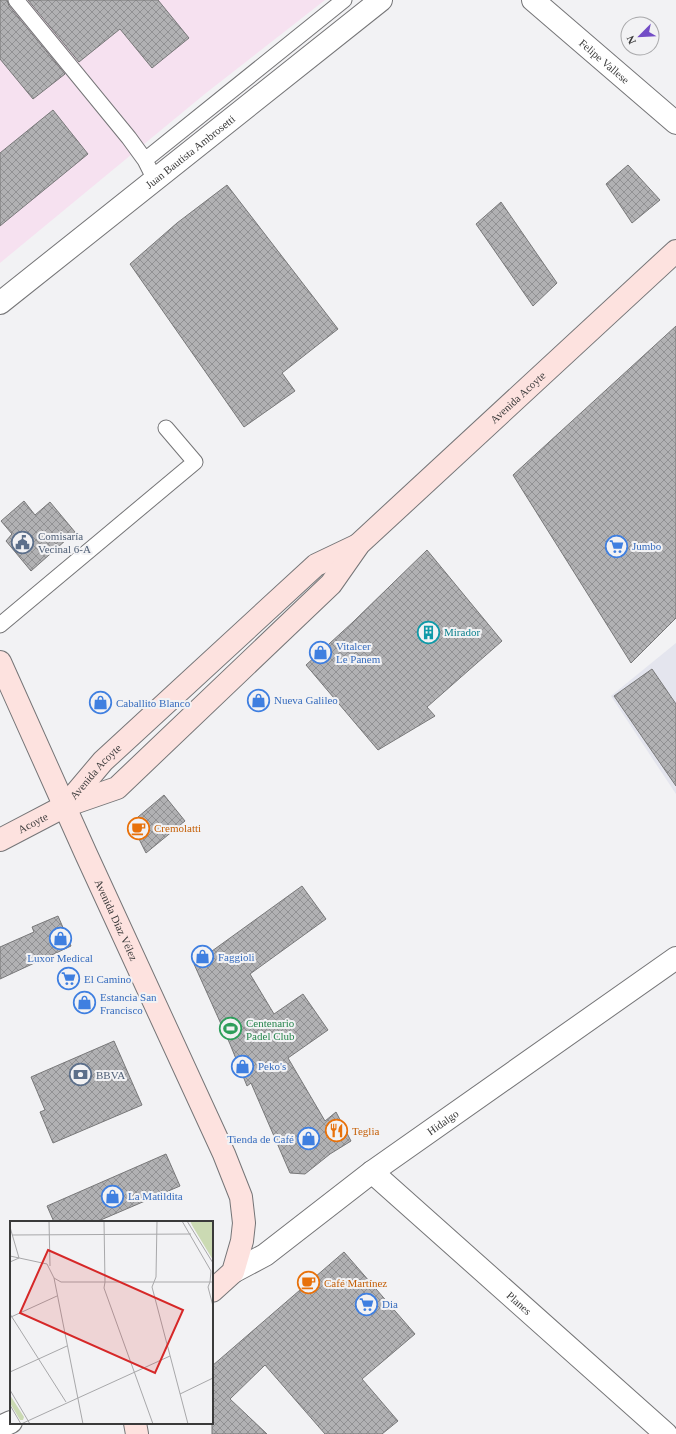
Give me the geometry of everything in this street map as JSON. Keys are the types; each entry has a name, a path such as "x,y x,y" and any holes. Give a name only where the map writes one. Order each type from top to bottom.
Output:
{"main road":[{"name":"Avenida Acoyte","path":"65,806 117,788 331,584 359,544 676,251"},
{"name":"Avenida Acoyte","path":"65,806 103,760 316,565 359,544"},
{"name":"Avenida Díaz Vélez","path":"0,662 224,1154 241,1197 244,1223 242,1241 233,1272"},
{"name":"Acoyte","path":"0,840 65,806"},
{"name":"Hidalgo","path":"213,1290 233,1272"},
{"path":"135,1424 137,1434"}],"street":[{"name":"Juan Bautista Ambrosetti","path":"0,303 381,0"},
{"name":"Felipe Vallese","path":"533,0 676,123"},
{"name":"Hidalgo","path":"233,1272 265,1255 372,1172 676,958"},
{"name":"Planes","path":"372,1172 666,1434"},
{"path":"0,1427 10,1422"}],"lane":[{"path":"16,0 129,138 145,160 155,180"},
{"path":"145,160 344,0"},
{"path":"0,625 195,462 166,428"}],"shaded area":[{"path":"0,0 325,0 206,93 0,263"},
{"path":"676,643 676,794 611,696"}],"building":[{"path":"0,0 7,0 9,6 65,74 33,99 0,59"},
{"path":"28,0 158,0 189,38 152,68 120,29 79,62"},
{"path":"53,110 88,154 0,226 0,153"},
{"path":"628,165 660,200 632,223 606,184"},
{"path":"227,185 338,329 282,373 295,391 244,427 130,264 177,223"},
{"path":"501,202 557,283 533,306 476,224"},
{"name":"Jumbo","path":"676,326 676,618 631,663 513,475"},
{"path":"24,501 35,515 50,502 75,532 31,571 6,541 12,534 1,521"},
{"name":"Mirador","path":"427,550 502,641 427,707 435,716 378,750 306,665 353,622"},
{"path":"652,669 676,704 676,786 614,696"},
{"path":"164,795 185,821 146,853 135,831 138,817"},
{"path":"302,886 326,919 250,974 274,1014 303,994 328,1030 288,1058 325,1121 336,1112 351,1141 330,1154 305,1174 290,1173 251,1083 247,1086 194,964"},
{"path":"58,916 71,946 0,979 0,947 34,932 32,927"},
{"path":"114,1041 142,1105 53,1143 40,1112 45,1110 31,1077"},
{"name":"La Matildita","path":"166,1154 180,1186 98,1221 54,1221 47,1206"},
{"path":"344,1252 415,1334 362,1379 398,1421 382,1434 325,1434 265,1365 230,1399 267,1434 212,1434 213,1365"}],"place":[{"name":"Comisaría Vecinal 6-A","path":"22,542"},
{"name":"Jumbo","path":"617,546"},
{"name":"Mirador","path":"428,632"},
{"name":"Vitalcer Le Panem","path":"321,652"},
{"name":"Nueva Galileo","path":"258,700"},
{"name":"Caballito Blanco","path":"101,703"},
{"name":"Cremolatti","path":"139,828"},
{"name":"Luxor Medical","path":"60,938"},
{"name":"Faggioli","path":"202,957"},
{"name":"El Camino","path":"69,979"},
{"name":"Estancia San Francisco","path":"84,1003"},
{"name":"Centenario Padel Club","path":"230,1029"},
{"name":"Peko's","path":"242,1066"},
{"name":"BBVA","path":"80,1075"},
{"name":"Teglia","path":"336,1131"},
{"name":"Tienda de Café","path":"309,1139"},
{"name":"La Matildita","path":"113,1196"},
{"name":"Café Martínez","path":"309,1283"},
{"name":"Dia","path":"367,1304"}]}
